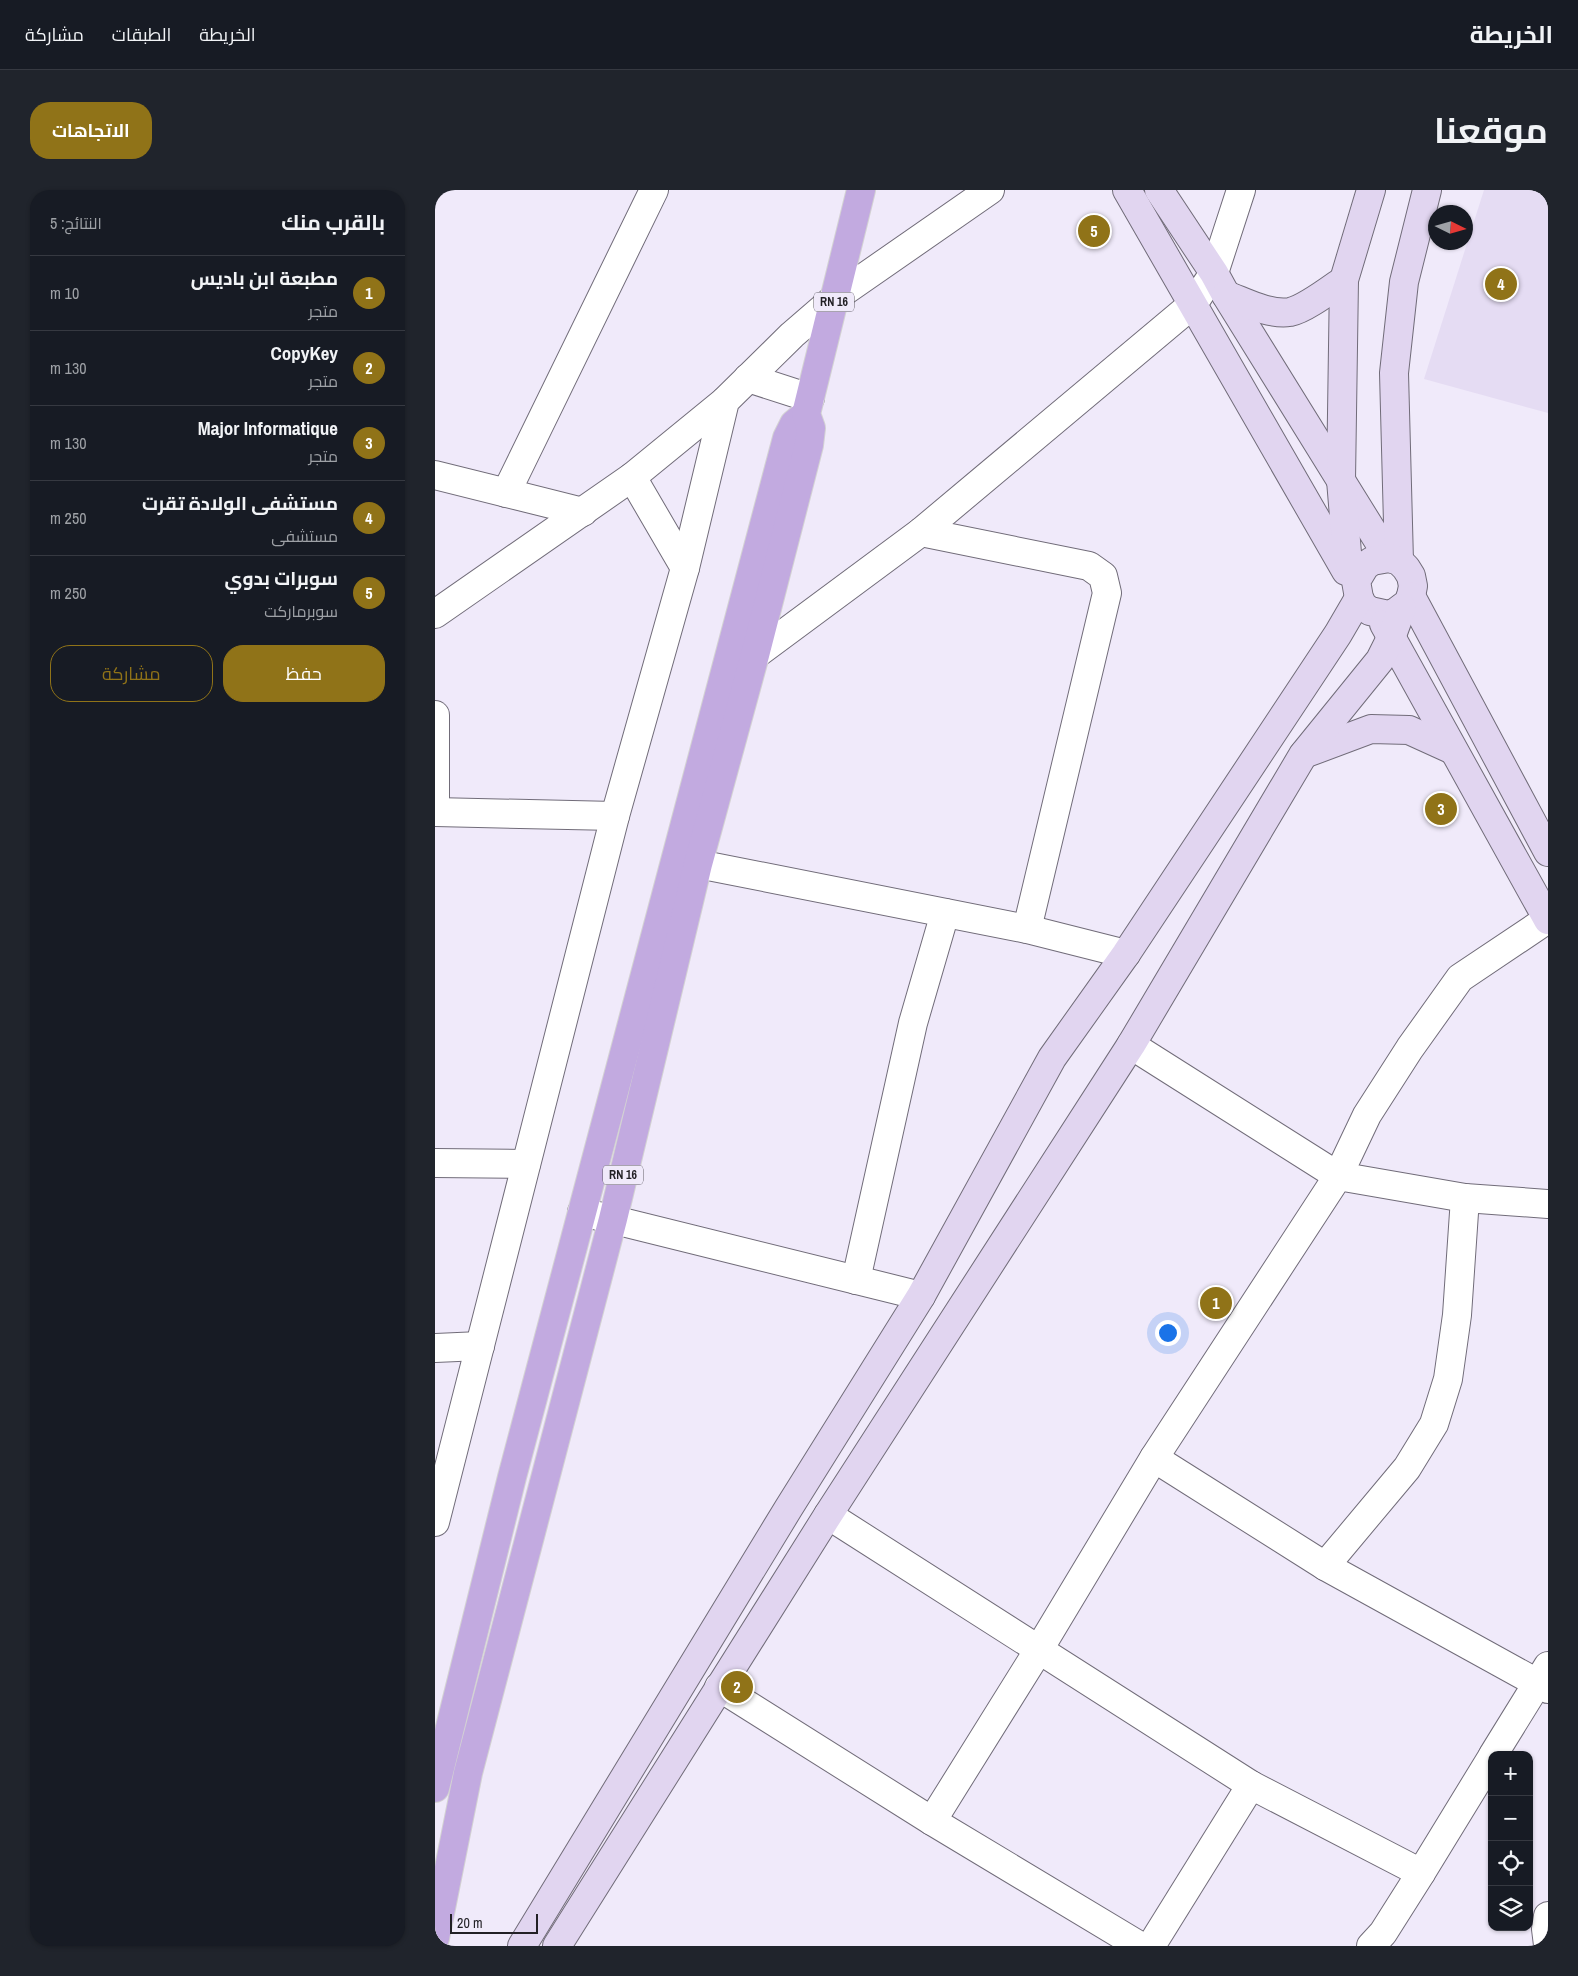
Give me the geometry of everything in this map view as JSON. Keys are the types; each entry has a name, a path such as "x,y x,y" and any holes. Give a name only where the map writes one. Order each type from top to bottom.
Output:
{"main road":[{"name":"RN 16","path":"435,1938 468,1773 613,1219 698,864 755,655 809,445 811,428 808,406 861,190"},
{"path":"1127,190 1193,304 1377,598"},
{"path":"522,1946 921,1296 1053,1058 1126,954 1338,634 1377,598 1413,586 1411,576 1406,568 1394,560 1341,480 1220,284 1159,190"},
{"path":"1371,190 1344,280 1341,480 1347,553 1525,809 1548,852"},
{"path":"1394,560 1393,373 1404,282 1427,190"},
{"path":"1220,284 1268,311 1291,312 1313,301 1344,280"},
{"name":"RN 16","path":"435,1788 512,1477 787,438 793,424 808,406"},
{"path":"1394,560 1372,561 1365,566 1391,638 1548,920"},
{"path":"557,1946 828,1515 1131,1045 1303,755 1380,660 1391,638"},
{"path":"1303,755 1371,729 1409,730 1453,750"},
{"path":"1525,809 1548,823"}],"street":[{"path":"507,493 654,190"},
{"path":"435,614 633,477 725,401 792,335 836,297 989,190"},
{"path":"755,655 921,532 1193,304 1220,284 1241,190"},
{"path":"748,378 808,406"},
{"path":"435,1522 442,1473 480,1346 615,816 685,568 725,401"},
{"path":"435,475 583,512"},
{"path":"633,477 685,568"},
{"path":"921,532 1089,566 1103,576 1107,593 1027,929"},
{"path":"435,715 435,812 615,816"},
{"path":"698,864 1027,929 1126,954"},
{"path":"856,1280 913,1023 945,914"},
{"path":"932,1821 1038,1651 1154,1458 1338,1176 1367,1115 1409,1048 1460,978 1548,920"},
{"path":"1131,1045 1338,1176 1465,1198 1548,1204"},
{"path":"435,1163 526,1164"},
{"path":"1325,1566 1407,1468 1435,1424 1448,1378 1457,1315 1465,1198"},
{"path":"582,1212 921,1296"},
{"path":"435,1348 480,1346"},
{"path":"1154,1458 1325,1566 1544,1679 1495,1751"},
{"path":"828,1515 1038,1651 1251,1785 1421,1873"},
{"path":"719,1687 932,1821 1140,1946"},
{"path":"1383,1942 1421,1873 1488,1763"},
{"path":"1151,1946 1251,1785"},
{"path":"1548,1916 1546,1929 1548,1945"}],"shaded area":[{"path":"1484,190 1548,190 1548,413 1424,379 1465,250 1473,250 1473,225"}],"place":[{"name":"سوبرات بدوي","path":"1094,231"},
{"name":"مستشفى الولادة تقرت","path":"1501,284"},
{"name":"Major Informatique","path":"1441,809"},
{"name":"مطبعة ابن باديس","path":"1216,1303"},
{"name":"CopyKey","path":"737,1687"}]}
